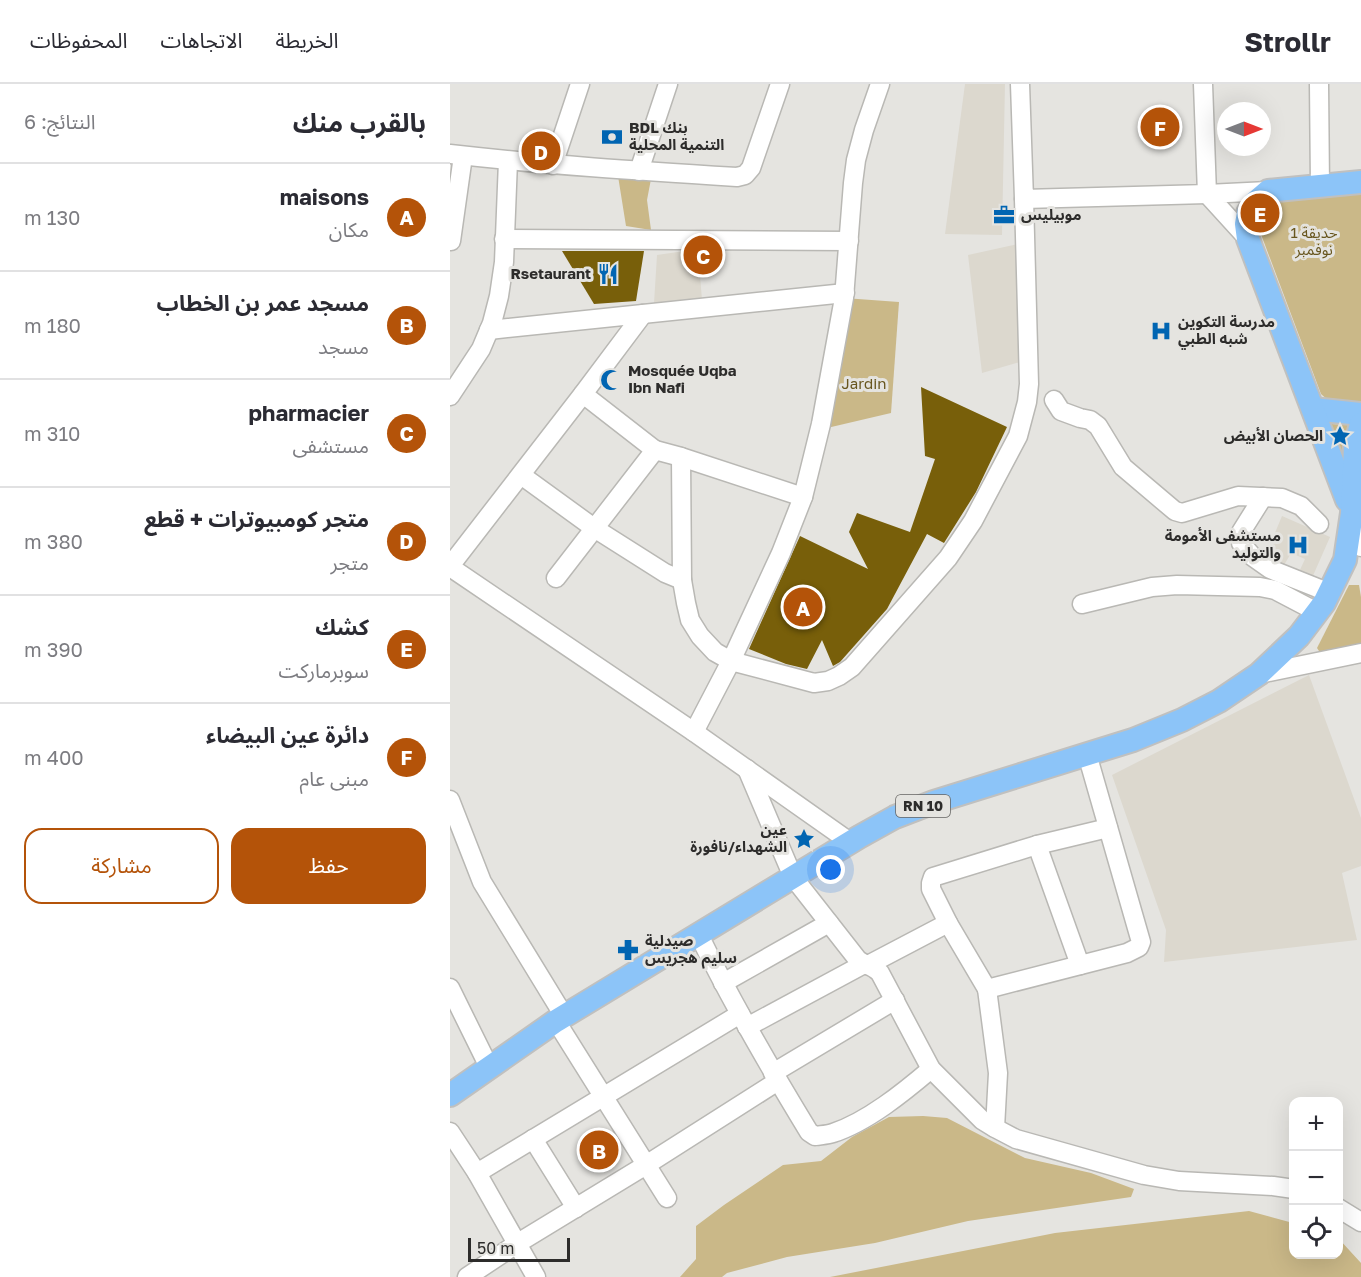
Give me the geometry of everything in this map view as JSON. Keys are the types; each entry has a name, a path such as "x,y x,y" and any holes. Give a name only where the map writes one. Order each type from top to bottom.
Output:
{"main road":[{"path":"1268,191 1361,182"},
{"name":"RN 10","path":"1268,191 1254,203 1248,213 1246,224 1248,239 1352,513"},
{"path":"1313,409 1361,414"},
{"name":"RN 10","path":"450,1095 560,1019 850,842 895,817 934,802 1133,740 1182,720 1219,701 1259,674 1299,636 1330,593 1345,560 1352,513 1355,447 1361,424"}],"street":[{"path":"553,165 580,84"},
{"path":"639,171 668,84"},
{"path":"450,241 457,155 553,165 737,177 745,175 751,168 780,84"},
{"path":"694,732 731,661 781,553 803,497 823,414 845,293 856,160 880,84"},
{"path":"681,457 682,580 690,620 700,636 715,652 731,661 814,683 828,681 852,667 948,558 973,521 1018,436 1029,384 1020,84"},
{"path":"1203,84 1207,194 1248,239"},
{"path":"1319,84 1320,186"},
{"path":"450,396 481,349 500,296 504,262 508,161"},
{"path":"1024,199 1268,191"},
{"path":"504,239 849,241"},
{"path":"489,330 845,293"},
{"path":"643,314 521,475 453,573 694,732 850,842"},
{"path":"583,394 655,450 803,497"},
{"path":"1054,400 1061,411 1090,420 1098,426 1124,467 1175,511 1182,513 1238,496 1282,498 1301,506 1318,524"},
{"path":"556,578 655,450"},
{"path":"521,475 594,528 665,573 682,580"},
{"path":"1263,497 1242,532 1241,543 1253,557 1270,569 1330,593"},
{"path":"1352,513 1361,547"},
{"path":"1082,604 1152,587 1252,586 1275,590 1317,612"},
{"path":"1259,674 1361,653"},
{"path":"987,989 1127,953 1139,947 1141,942 1087,754"},
{"path":"747,769 793,877 858,960 875,967 931,1069 982,1119 1016,1139 1144,1175 1179,1181 1289,1188"},
{"path":"450,800 482,882 602,1096 667,1198"},
{"path":"995,1128 998,1073 987,989 931,889 933,877 1037,845 1108,828"},
{"path":"1037,845 1080,965"},
{"path":"723,983 829,923"},
{"path":"477,1173 602,1096 743,1020 866,965 948,923"},
{"path":"699,934 723,983 775,1077 809,1132 815,1136 831,1134 854,1125 902,1094 931,1069"},
{"path":"450,988 489,1067"},
{"path":"467,1277 646,1165 775,1077 895,1000"},
{"path":"450,1132 477,1173 536,1277"},
{"path":"533,1139 576,1208"},
{"path":"1343,1211 1361,1222"}],"shaded area":[{"path":"965,84 1005,84 1002,235 945,234"},
{"path":"1018,244 1020,362 982,373 968,255"},
{"path":"698,249 702,300 654,303 657,255"},
{"name":"مستشفى الأمومة والتوليد","path":"1282,516 1330,537 1312,578 1299,572 1305,559 1291,553 1283,567 1264,559"},
{"path":"1309,675 1361,818 1361,866 1342,873 1357,940 1164,962 1166,930 1112,775"}],"green space":[{"path":"618,176 651,179 647,200 651,230 626,226"},
{"name":"حديقة 1 نوفمبر","path":"1361,191 1361,404 1330,402 1321,394 1259,229 1271,205 1296,194"},
{"name":"Jardin","path":"844,298 899,302 891,413 827,428"},
{"path":"1331,424 1349,425 1343,464"},
{"path":"1349,585 1359,585 1361,645 1321,654 1317,648"},
{"path":"889,1117 947,1118 1025,1158 1091,1173 1134,1189 1131,1197 968,1221 875,1243 787,1257 727,1273 722,1277 680,1277 696,1259 696,1226 783,1165 821,1161 852,1137"},
{"path":"1249,1211 1289,1222 1289,1259 1343,1259 1343,1243 1361,1263 1361,1277 830,1277 1055,1233"}],"building":[{"name":"Rsetaurant","path":"562,251 644,251 636,301 594,304"},
{"path":"921,387 1007,427 976,492 944,543 927,534 887,609 840,662 833,666 822,640 807,669 786,664 749,649 800,536 868,569 849,532 857,513 910,532 935,459 925,456"}],"place":[{"name":"دائرة عين البيضاء","path":"1160,127"},
{"name":"BDL بنك التنمية المحلية","path":"612,137"},
{"name":"متجر كومبيوترات + قطع","path":"541,151"},
{"name":"كشك","path":"1260,213"},
{"name":"موبيليس","path":"1004,215"},
{"name":"pharmacier","path":"703,255"},
{"name":"Rsetaurant","path":"608,274"},
{"name":"مدرسة التكوين شبه الطبي","path":"1161,331"},
{"name":"Mosquée Uqba Ibn Nafi","path":"611,380"},
{"name":"الحصان الأبيض","path":"1340,436"},
{"name":"مستشفى الأمومة والتوليد","path":"1298,545"},
{"name":"maisons","path":"803,607"},
{"name":"عين الشهداء/نافورة","path":"804,839"},
{"name":"صيدلية سليم هجريس","path":"628,950"},
{"name":"مسجد عمر بن الخطاب","path":"599,1150"}]}
